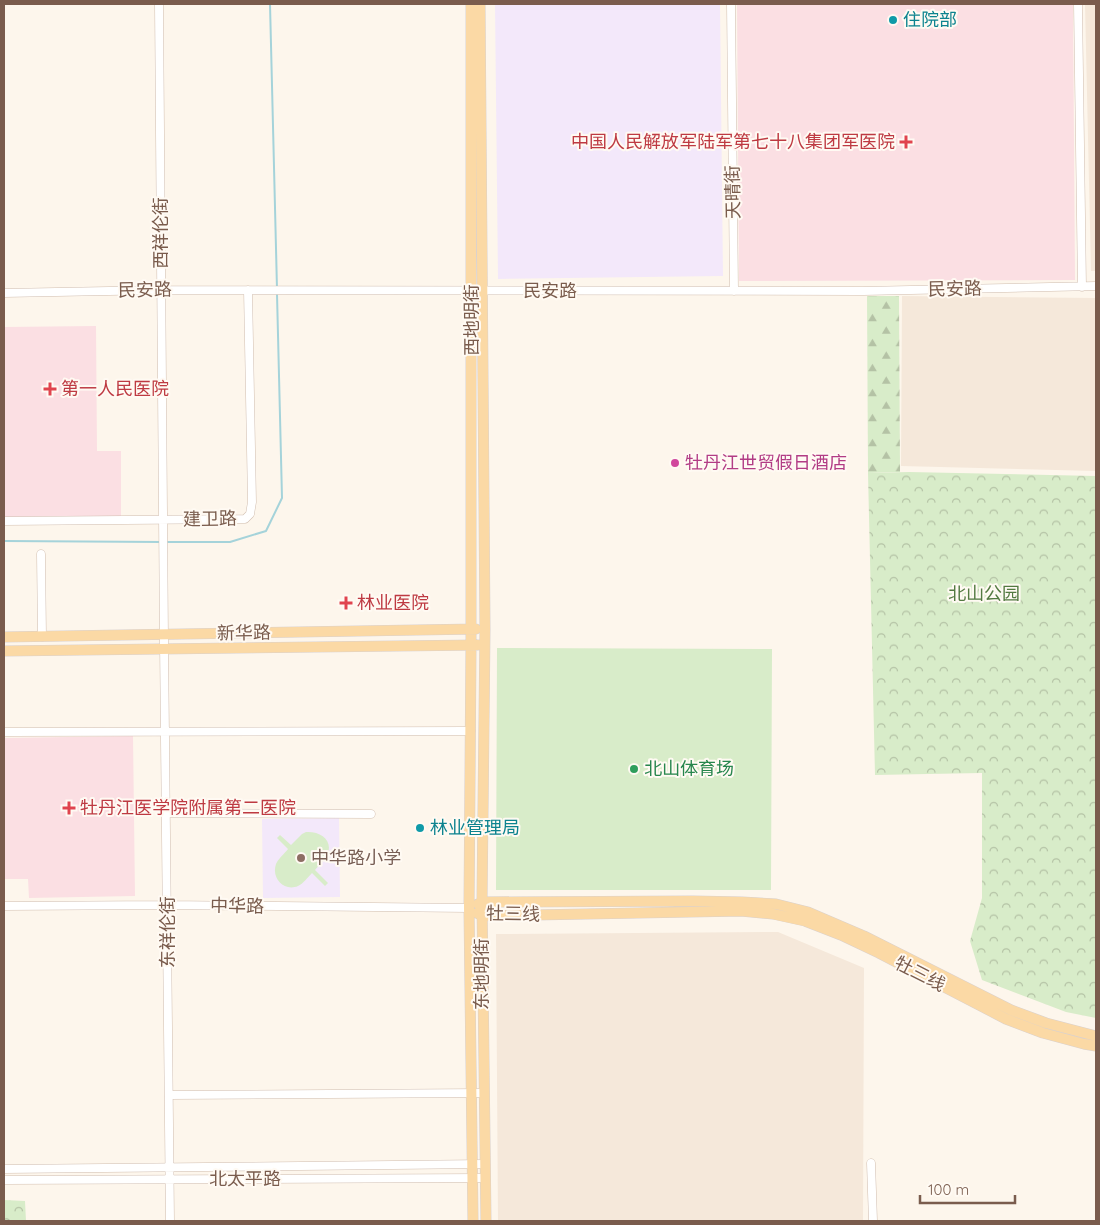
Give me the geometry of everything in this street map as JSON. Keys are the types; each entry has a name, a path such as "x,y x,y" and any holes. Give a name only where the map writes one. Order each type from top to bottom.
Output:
{"main road":[{"name":"西地明街","path":"471,4 485,637"},
{"name":"西地明街","path":"471,637 480,4"},
{"name":"新华路","path":"4,637 42,636 164,642 485,637"},
{"name":"东地明街","path":"471,637 469,908 473,1221"},
{"path":"4,651 164,642 485,637"},
{"name":"东地明街","path":"485,637 482,916 486,1221"},
{"name":"牡三线","path":"469,908 482,902 694,901 776,904 808,912 864,936 1011,1010 1046,1023 1096,1036"},
{"name":"牡三线","path":"469,908 482,916 741,910 805,920 841,935 1006,1019 1043,1033 1096,1046"}],"street":[{"name":"西祥伦街","path":"159,4 164,642"},
{"name":"天晴街","path":"731,4 734,291"},
{"path":"1078,4 1082,286"},
{"name":"民安路","path":"4,293 162,290 863,291 1096,286"},
{"name":"建卫路","path":"4,521 245,519 250,514 252,502 248,290"},
{"path":"41,554 42,636"},
{"name":"东祥伦街","path":"164,642 170,1221"},
{"path":"4,732 471,730"},
{"path":"166,813 371,814"},
{"name":"中华路","path":"4,906 167,905 469,908"},
{"path":"169,1095 483,1093"},
{"path":"871,1163 873,1221"},
{"name":"北太平路","path":"4,1169 485,1164"},
{"name":"北太平路","path":"4,1180 485,1178"}],"shaded area":[{"path":"495,4 720,4 723,276 498,279"},
{"name":"中国人民解放军陆军第七十八集团军医院","path":"737,4 1073,4 1075,280 739,281"},
{"path":"1085,4 1096,4 1096,271 1091,271"},
{"path":"902,296 1096,298 1096,471 901,466"},
{"name":"第一人民医院","path":"4,297 5,327 96,326 97,451 121,451 121,519 4,521"},
{"name":"牡丹江医学院附属第二医院","path":"133,736 135,896 29,898 28,879 4,879 4,738"},
{"name":"中华路小学","path":"339,818 340,897 263,898 262,819"},
{"path":"778,932 864,968 863,1221 498,1221 496,934"}],"green space":[{"path":"867,296 899,296 900,472 868,473"},
{"name":"北山公园","path":"909,472 1096,476 1096,1018 1066,1012 982,980 970,941 982,898 982,773 875,775 868,473"},
{"name":"北山体育场","path":"497,648 772,649 771,890 496,890"},
{"path":"306,832 317,833 328,842 329,847 326,857 315,870 328,883 325,886 312,873 300,885 288,887 277,879 275,874 277,862 288,849 277,838 280,835 291,845"},
{"path":"4,1200 25,1201 26,1221 4,1221"}],"waterway":[{"path":"270,4 277,289"},
{"path":"166,542 230,542 266,531 282,498 277,294"},
{"path":"4,541 162,542"}],"place":[{"name":"住院部","path":"893,20"},
{"name":"中国人民解放军陆军第七十八集团军医院","path":"906,142"},
{"name":"第一人民医院","path":"50,389"},
{"name":"牡丹江世贸假日酒店","path":"675,463"},
{"name":"林业医院","path":"346,603"},
{"name":"北山体育场","path":"634,769"},
{"name":"牡丹江医学院附属第二医院","path":"69,808"},
{"name":"林业管理局","path":"420,828"},
{"name":"中华路小学","path":"301,858"}]}
